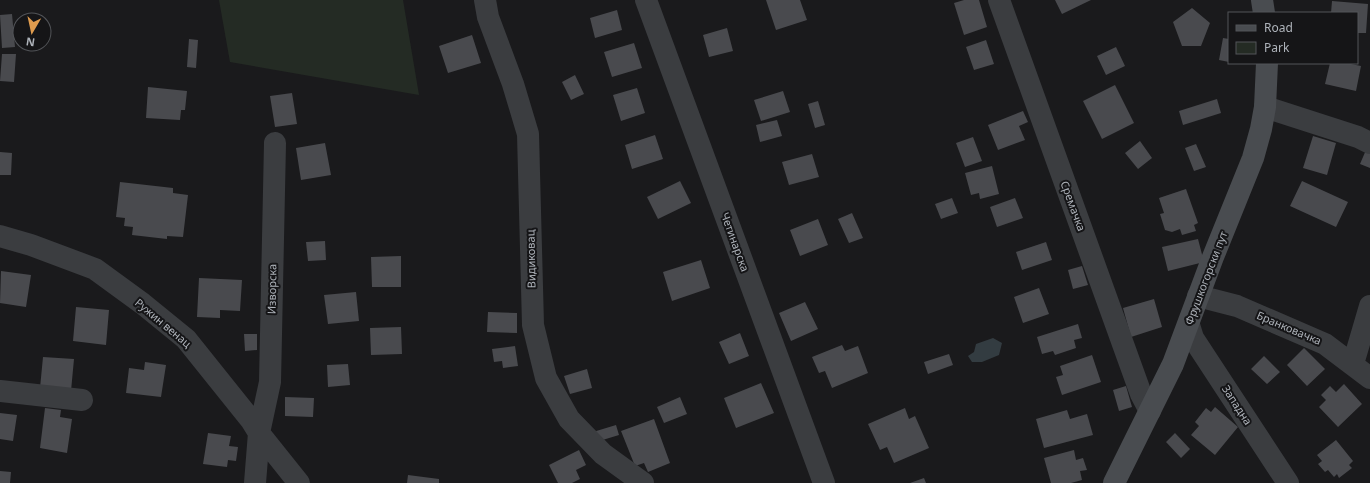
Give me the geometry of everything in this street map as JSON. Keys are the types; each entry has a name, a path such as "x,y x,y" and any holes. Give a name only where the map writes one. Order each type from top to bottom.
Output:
{"street":[{"name":"Видиковац","path":"485,0 488,17 513,84 528,134 533,325 546,378 569,419 603,454 643,483"},
{"name":"Четинарска","path":"646,0 824,483"},
{"name":"Сремачка","path":"1000,0 1141,394 1150,411"},
{"path":"1262,0 1264,12"},
{"name":"Фрушкогорски пут","path":"1114,483 1173,364 1189,325 1198,296 1253,158 1265,108 1267,64"},
{"path":"1265,108 1358,137 1370,144"},
{"name":"Изворска","path":"255,483 259,434 270,382 275,143"},
{"name":"Ружин венац","path":"0,236 31,245 95,269 143,304 186,339 251,420 259,434 299,483"},
{"name":"Бранковачка","path":"1198,296 1237,306 1325,344 1370,378"},
{"path":"1353,364 1370,306"},
{"name":"Западна","path":"1189,325 1193,338 1288,483"},
{"path":"0,391 82,400"}],"green space":[{"path":"219,0 403,0 419,95 230,62"}],"shaded area":[{"path":"993,338 1002,343 999,355 982,362 972,362 968,356 974,352 976,344"}],"building":[{"path":"766,0 800,0 807,20 776,30"},
{"path":"964,0 979,0 987,27 964,35 954,3"},
{"path":"1055,0 1091,0 1062,14"},
{"path":"1332,1 1368,4 1366,33 1358,33 1358,12 1331,12"},
{"path":"1192,8 1210,23 1201,46 1182,46 1173,22"},
{"path":"617,10 622,30 595,38 590,18"},
{"path":"12,14 12,47 2,48 0,15"},
{"path":"727,28 733,51 709,57 703,35"},
{"path":"472,35 481,63 448,73 439,46"},
{"path":"1223,38 1228,39 1228,62 1219,60"},
{"path":"189,39 198,40 196,68 187,67"},
{"path":"986,40 994,64 974,70 966,47"},
{"path":"634,43 642,68 612,77 604,52"},
{"path":"1116,47 1125,66 1106,75 1097,56"},
{"path":"2,54 16,54 14,82 0,81"},
{"path":"1330,64 1351,64 1361,66 1356,91 1325,84"},
{"path":"575,75 584,94 571,100 562,82"},
{"path":"1115,85 1134,123 1102,139 1083,101"},
{"path":"148,87 187,91 185,110 181,110 180,120 146,118"},
{"path":"637,88 645,113 621,121 613,95"},
{"path":"783,91 790,112 761,121 754,100"},
{"path":"292,93 297,124 275,127 270,96"},
{"path":"1217,99 1221,113 1183,125 1179,111"},
{"path":"818,101 825,125 815,128 808,104"},
{"path":"1023,111 1028,122 1019,126 1025,140 998,150 988,125"},
{"path":"777,120 782,136 760,142 756,125"},
{"path":"655,135 663,159 632,169 625,145"},
{"path":"1313,136 1336,143 1327,175 1303,168"},
{"path":"973,137 982,161 965,167 956,143"},
{"path":"1140,141 1152,158 1138,169 1125,153"},
{"path":"325,143 331,175 301,180 296,148"},
{"path":"1196,144 1206,167 1194,171 1185,148"},
{"path":"1366,150 1370,151 1370,168 1360,164"},
{"path":"0,152 12,153 11,175 0,175"},
{"path":"812,154 819,177 789,185 782,162"},
{"path":"992,166 999,194 980,199 979,193 971,195 965,173"},
{"path":"680,181 691,203 658,219 647,197"},
{"path":"1302,181 1348,202 1336,227 1290,206"},
{"path":"120,182 173,188 173,193 188,195 183,237 167,236 167,239 132,235 133,227 124,226 125,218 116,217"},
{"path":"1186,189 1198,223 1194,225 1196,231 1182,235 1180,229 1172,232 1165,230 1160,214 1164,213 1159,198"},
{"path":"952,198 958,213 941,219 935,204"},
{"path":"1015,198 1023,218 997,227 990,207"},
{"path":"852,213 863,238 849,243 838,219"},
{"path":"818,219 828,245 800,256 790,230"},
{"path":"1198,239 1204,262 1168,271 1162,247"},
{"path":"325,241 326,260 308,261 306,242"},
{"path":"1046,242 1052,260 1022,270 1016,252"},
{"path":"401,256 401,287 372,287 371,257"},
{"path":"701,260 710,288 672,301 663,272"},
{"path":"1082,266 1088,285 1073,289 1068,270"},
{"path":"1,271 31,275 26,307 0,303"},
{"path":"199,278 242,280 240,311 220,310 220,318 197,317"},
{"path":"1039,288 1049,314 1023,323 1014,297"},
{"path":"356,292 359,321 328,324 324,295"},
{"path":"1154,299 1162,327 1131,337 1123,308"},
{"path":"805,302 818,329 791,341 779,313"},
{"path":"76,307 109,310 106,345 73,341"},
{"path":"488,312 517,313 517,333 487,332"},
{"path":"1078,324 1082,338 1074,340 1076,348 1055,355 1053,351 1042,354 1037,337"},
{"path":"401,327 402,354 371,355 370,328"},
{"path":"740,333 749,356 729,364 719,342"},
{"path":"244,334 257,334 257,350 245,351"},
{"path":"842,345 845,351 858,346 868,373 832,388 825,371 819,373 812,357"},
{"path":"515,346 518,366 503,368 502,361 494,362 492,349"},
{"path":"1304,348 1325,369 1307,386 1287,365"},
{"path":"949,354 953,365 928,374 924,362"},
{"path":"1092,355 1101,382 1062,395 1056,377 1063,375 1060,366"},
{"path":"1264,356 1280,372 1267,384 1251,369"},
{"path":"43,357 74,359 71,391 40,388"},
{"path":"145,362 166,365 161,397 126,393 129,368 144,370"},
{"path":"348,364 350,385 328,387 327,365"},
{"path":"587,369 592,388 570,394 564,376"},
{"path":"761,383 774,413 736,428 724,398"},
{"path":"1344,384 1362,404 1338,427 1319,407 1326,400 1321,395 1330,386 1336,392"},
{"path":"1126,386 1132,407 1119,411 1113,390"},
{"path":"285,397 314,398 313,417 285,416"},
{"path":"680,397 687,414 664,423 657,407"},
{"path":"1215,407 1238,427 1215,455 1191,435 1199,426 1195,422 1206,408 1211,412"},
{"path":"45,408 61,410 60,417 72,419 67,453 40,448"},
{"path":"905,408 909,419 915,416 929,448 894,463 887,447 880,450 868,424"},
{"path":"1067,410 1070,419 1087,414 1093,435 1044,448 1036,419"},
{"path":"0,413 17,415 13,441 0,439"},
{"path":"654,419 670,463 648,472 644,463 635,466 621,431"},
{"path":"616,425 619,435 596,442 593,432"},
{"path":"208,433 231,436 229,446 238,447 236,461 228,460 227,467 203,464"},
{"path":"1175,433 1190,449 1181,458 1166,442"},
{"path":"1336,440 1353,461 1349,465 1352,468 1339,478 1337,474 1334,477 1328,470 1325,472 1318,464 1322,461 1317,455"},
{"path":"579,450 586,465 576,470 580,479 572,483 558,483 549,465"},
{"path":"1074,450 1076,460 1083,458 1087,470 1080,471 1082,480 1071,483 1051,483 1044,458"},
{"path":"0,471 11,472 10,483 0,483"},
{"path":"408,475 439,479 439,483 407,483"},
{"path":"924,478 926,483 910,483"}]}
